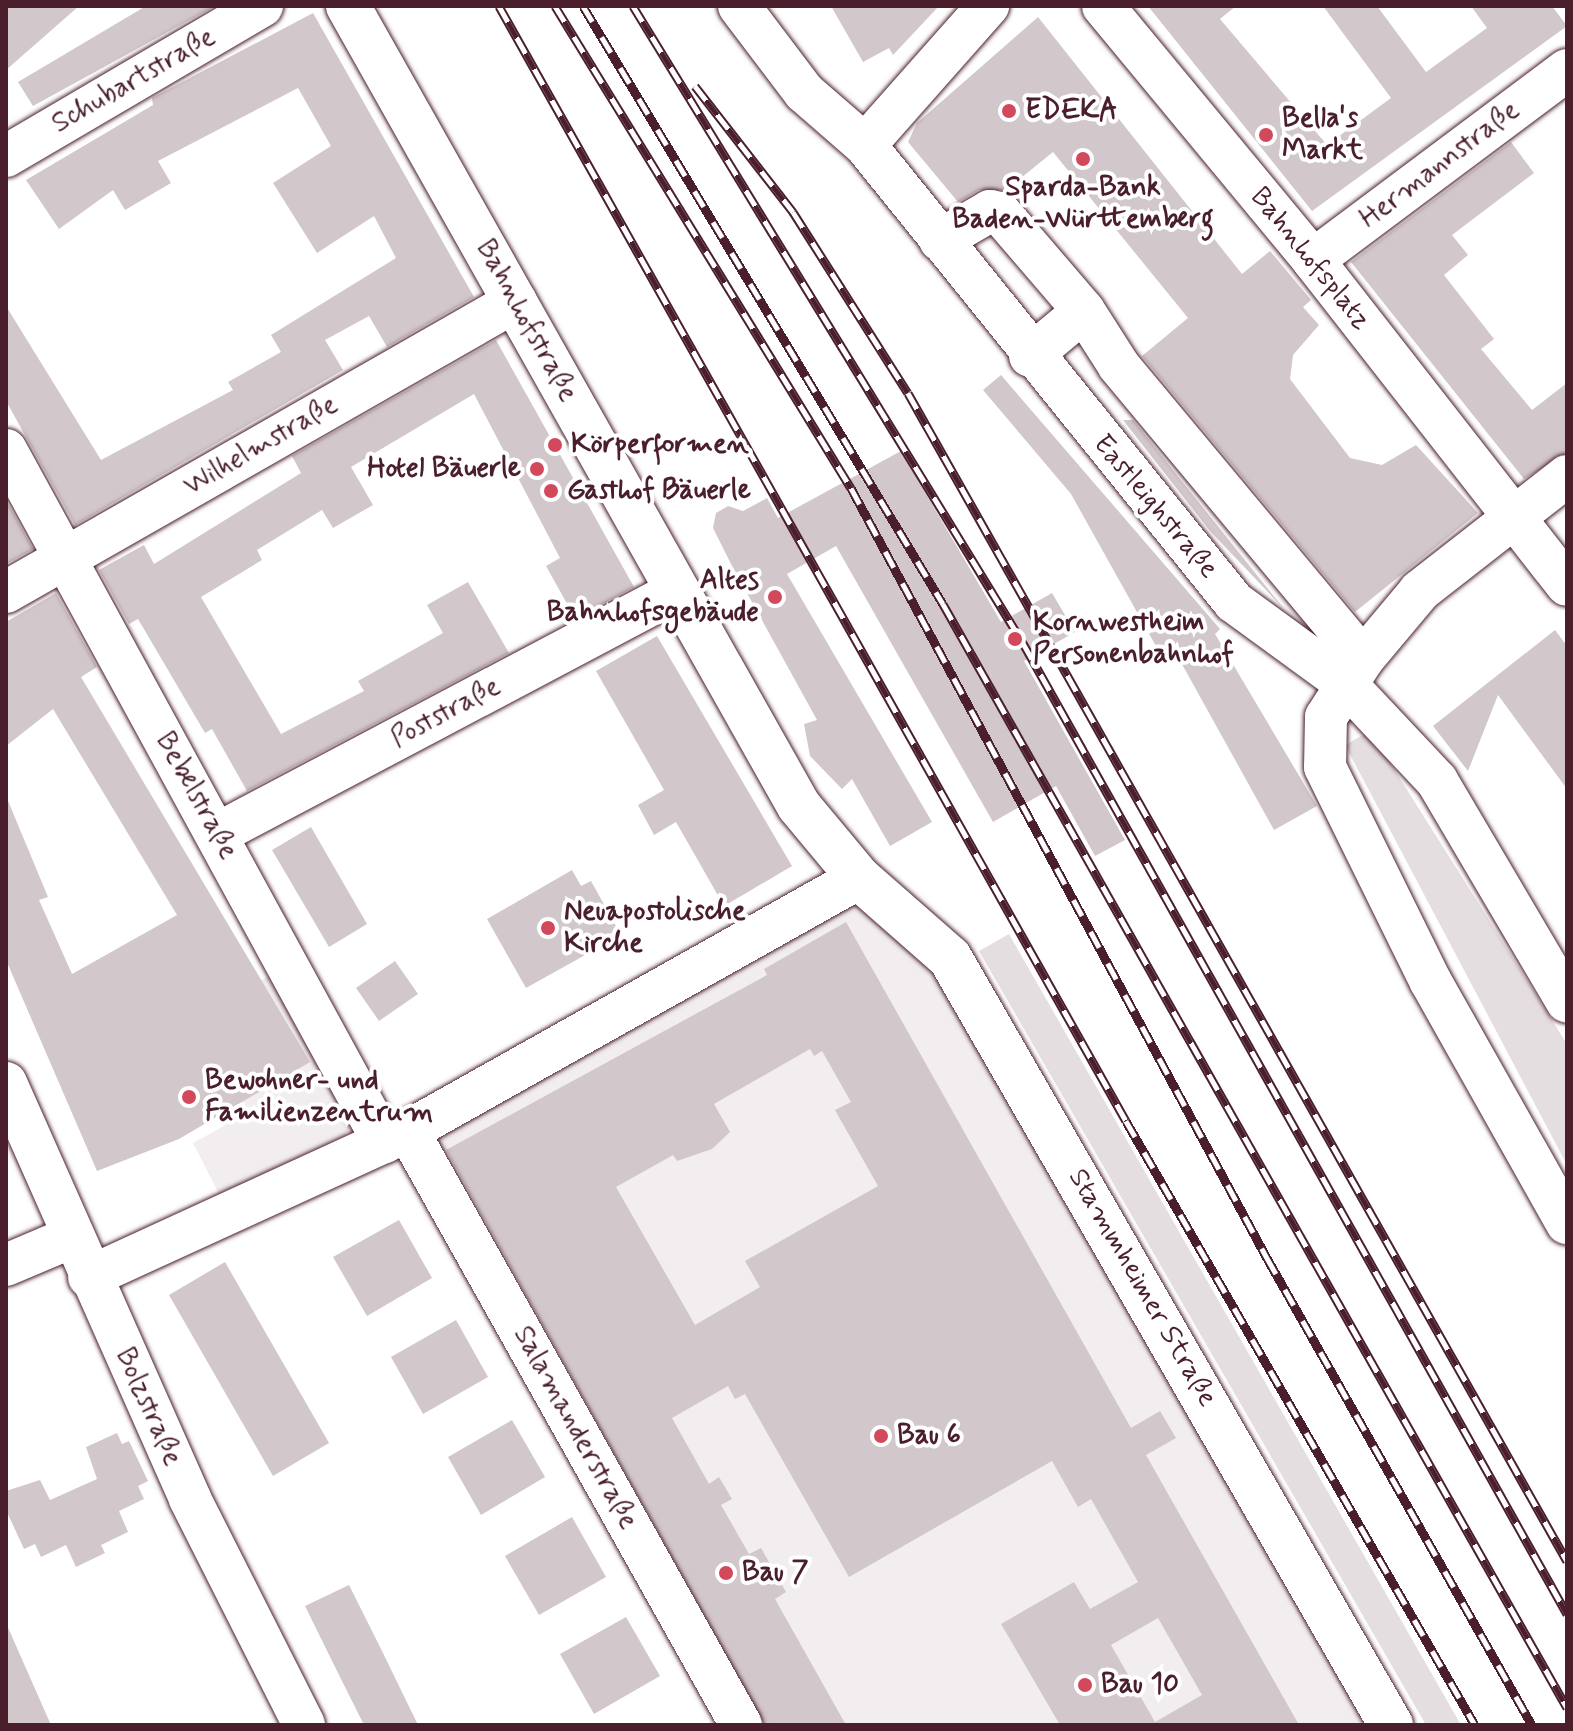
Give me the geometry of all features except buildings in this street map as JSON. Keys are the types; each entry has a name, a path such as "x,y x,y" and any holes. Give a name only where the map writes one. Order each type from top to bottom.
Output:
{"main road":[{"name":"Bahnhofstraße","path":"348,6 516,301 675,592 799,806 859,878"},
{"name":"Stammheimer Straße","path":"859,878 950,958 1391,1725"}],"street":[{"name":"Schubartstraße","path":"6,156 262,6"},
{"name":"Eastleighstraße","path":"739,6 804,92 865,145 1030,356 1234,602 1354,671 1437,781 1567,1002"},
{"path":"865,145 988,6"},
{"path":"1071,6 1106,49"},
{"name":"Bahnhofsplatz","path":"1103,6 1313,260 1567,585"},
{"name":"Hermannstraße","path":"1313,260 1567,70"},
{"path":"940,240 990,211 1000,213 1084,311 1119,366 1354,671"},
{"name":"Wilhelmstraße","path":"6,592 516,301"},
{"path":"1030,356 1084,311"},
{"name":"Bebelstraße","path":"6,450 217,834 396,1137"},
{"path":"1567,476 1514,514 1420,591 1354,671 1326,717 1325,767 1431,982 1567,1223"},
{"name":"Poststraße","path":"217,834 675,592"},
{"path":"89,1277 396,1137 859,878"},
{"name":"Bolzstraße","path":"6,1083 89,1277 190,1499 304,1725"},
{"name":"Salamanderstraße","path":"396,1137 741,1725"},
{"path":"6,1265 72,1237"}],"shaded area":[{"path":"1370,731 1567,1044 1567,1165 1345,745"},
{"path":"870,885 944,962 1373,1725 747,1725 407,1122"},
{"path":"1009,934 1461,1725 1426,1725 979,951"},
{"path":"280,970 354,1120 345,1136 219,1194 193,1143 226,1125 221,1115 243,1103 194,1017"}],"railway":[{"path":"499,6 1126,1121 1475,1725"},
{"path":"555,6 851,488 1267,1258 1532,1725"},
{"path":"583,6 943,604 1567,1708"},
{"path":"633,6 1023,643 1567,1614"},
{"path":"695,86 793,212 908,393 1567,1561"}],"place":[{"name":"EDEKA","path":"1009,111"},
{"name":"Bella's Markt","path":"1266,135"},
{"name":"Sparda-Bank Baden-Württemberg","path":"1083,159"},
{"name":"Körperformen","path":"555,445"},
{"name":"Hotel Bäuerle","path":"537,469"},
{"name":"Gasthof Bäuerle","path":"551,491"},
{"name":"Altes Bahnhofsgebäude","path":"775,597"},
{"name":"Kornwestheim Personenbahnhof","path":"1015,639"},
{"name":"Neuapostolische Kirche","path":"548,928"},
{"name":"Bewohner- und Familienzentrum","path":"189,1097"},
{"name":"Bau 6","path":"881,1436"},
{"name":"Bau 7","path":"726,1573"},
{"name":"Bau 10","path":"1085,1685"}]}
